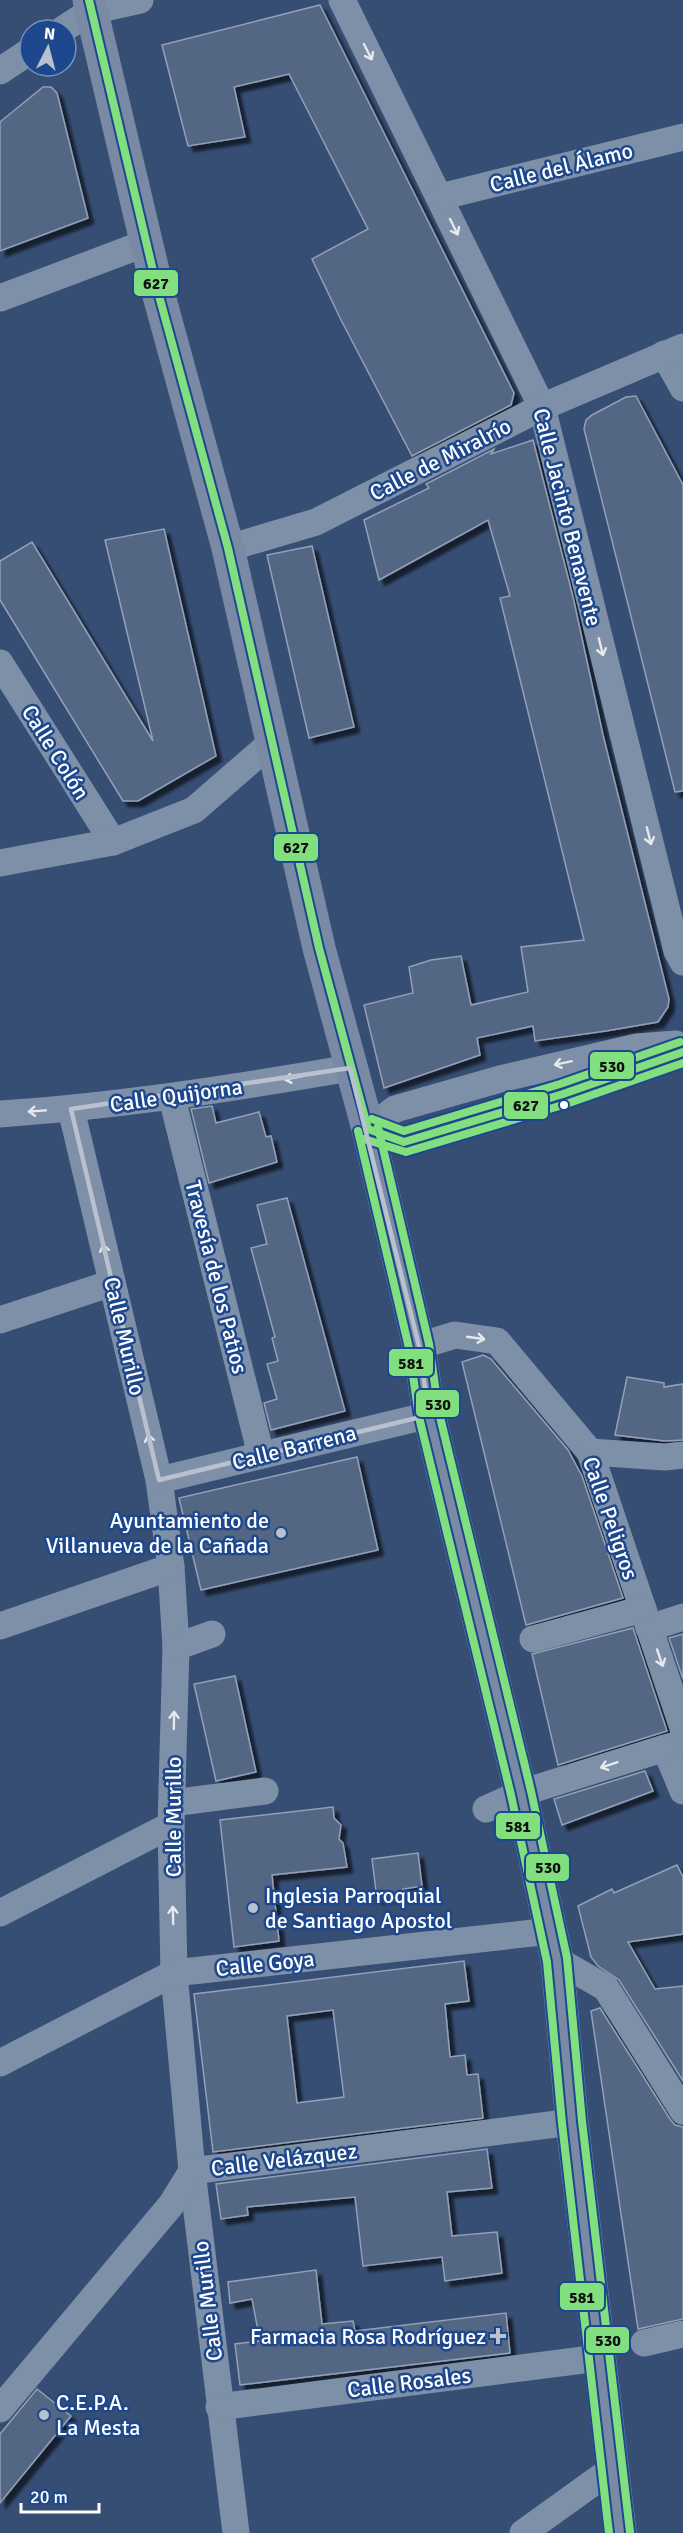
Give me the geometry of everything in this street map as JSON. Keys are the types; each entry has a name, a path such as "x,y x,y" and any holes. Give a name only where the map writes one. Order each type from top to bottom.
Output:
{"street":[{"path":"75,18 90,5 140,0"},
{"name":"Calle Jacinto Benavente","path":"342,0 542,407 681,954"},
{"path":"90,5 147,243 228,548 271,743 350,1068 368,1130 419,1346 429,1414 521,1793 554,1946 620,2533"},
{"path":"0,71 18,59"},
{"name":"Calle del Álamo","path":"440,197 683,137"},
{"path":"0,298 147,243"},
{"path":"674,351 683,388"},
{"name":"Calle de Miralrío","path":"228,548 316,522 542,407 674,351"},
{"name":"Calle Colón","path":"0,663 113,842"},
{"path":"0,863 113,842 194,810 271,743"},
{"path":"368,1130 395,1109 490,1082 637,1047 683,1044"},
{"path":"368,1130 404,1142 563,1094 683,1052"},
{"name":"Calle Quijorna","path":"0,1114 172,1098 350,1068"},
{"name":"Travesía de los Patios","path":"172,1098 261,1455"},
{"name":"Calle Murillo","path":"71,1109 159,1480 171,1567 176,1647 171,1814 174,1973 192,2171 236,2533"},
{"path":"0,1320 112,1283"},
{"name":"Calle Peligros","path":"419,1346 455,1335 497,1341 590,1452 683,1728"},
{"name":"Calle Barrena","path":"159,1480 429,1414"},
{"path":"590,1452 665,1457 683,1455"},
{"path":"0,1626 171,1567"},
{"path":"533,1639 646,1619 683,1617"},
{"path":"176,1647 212,1634"},
{"path":"486,1809 521,1793 674,1745 682,1784"},
{"path":"0,1913 171,1814 265,1791"},
{"path":"554,1946 606,1988 683,2111"},
{"name":"Calle Goya","path":"0,2063 174,1973 554,1946"},
{"name":"Calle Velázquez","path":"0,2409 171,2205 192,2171 572,2122"},
{"path":"644,2343 683,2334"},
{"name":"Calle Rosales","path":"219,2407 599,2358"},
{"path":"524,2533 612,2469"},
{"path":"229,2533 236,2533"}],"highlighted area":[{"path":"350,1068 419,1346 429,1415 159,1480 71,1109"}],"building":[{"path":"320,5 514,393 511,405 412,456 312,259 368,229 289,74 234,87 245,137 188,146 162,45"},
{"path":"43,87 51,87 57,93 88,218 0,251 0,122"},
{"path":"636,396 683,485 683,791 675,792 584,429 586,420 592,415 626,397"},
{"path":"533,440 669,999 668,1007 658,1022 606,1031 535,1041 533,1026 477,1038 480,1055 384,1088 364,1005 413,993 409,967 431,960 461,956 471,1005 528,992 521,947 584,940 500,598 510,596 488,520 379,580 364,520 429,488 426,484 494,449 491,454"},
{"path":"164,529 216,756 138,801 123,801 0,600 0,561 32,542 153,741 105,540"},
{"path":"312,546 354,727 309,738 267,555"},
{"path":"212,1106 216,1123 259,1112 266,1137 271,1136 277,1162 209,1183 191,1109"},
{"path":"287,1198 345,1411 271,1430 264,1403 277,1399 267,1364 278,1361 272,1338 275,1337 251,1248 267,1244 257,1205"},
{"path":"483,1355 491,1359 568,1450 582,1476 623,1598 526,1625 462,1362"},
{"path":"627,1377 664,1383 664,1387 683,1384 683,1440 665,1441 615,1435"},
{"name":"Ayuntamiento de Villanueva de la Cañada","path":"357,1457 378,1550 201,1590 179,1498"},
{"path":"633,1628 667,1731 558,1765 532,1654"},
{"path":"683,1634 683,1679 669,1638"},
{"path":"235,1676 256,1772 216,1781 194,1684"},
{"path":"645,1771 653,1791 562,1825 554,1799"},
{"name":"Inglesia Parroquial de Santiago Apostol","path":"333,1807 334,1818 341,1825 339,1839 343,1843 347,1867 272,1875 279,1941 234,1947 220,1820"},
{"path":"418,1853 422,1886 403,1889 404,1895 377,1899 372,1859"},
{"path":"677,1865 683,1877 683,1934 628,1942 655,1989 683,1986 683,2081 619,1980 598,1966 591,1957 578,1906 612,1889 614,1893"},
{"path":"464,1961 469,2001 445,2004 450,2057 465,2055 467,2075 478,2074 483,2118 213,2152 194,1994","holes":["333,2010 344,2097 297,2103 287,2016"]},
{"path":"600,2008 670,2119 675,2125 683,2127 683,2319 638,2329 591,2011"},
{"path":"487,2149 492,2188 447,2192 452,2236 497,2232 502,2273 445,2281 442,2257 363,2266 355,2197 247,2207 248,2215 221,2219 216,2184"},
{"path":"316,2270 322,2324 353,2321 355,2331 506,2313 510,2353 240,2385 235,2344 260,2341 252,2299 230,2303 228,2282"},
{"path":"37,2389 71,2416 0,2503 0,2434"}],"transit line":[{"name":"627","path":"89,0 158,292 228,548 319,948 368,1129"},
{"name":"530","path":"372,1119 404,1131 560,1084 680,1042"},
{"name":"627","path":"368,1129 404,1142 563,1094 683,1052"},
{"name":"581","path":"364,1139 406,1152 566,1104 683,1063"},
{"name":"530","path":"378,1127 429,1344 439,1413 531,1791 567,1958 582,2121 630,2532"},
{"name":"581","path":"358,1131 409,1348 419,1417 511,1795 547,1962 562,2123 609,2533"}],"place":[{"name":"Ayuntamiento de Villanueva de la Cañada","path":"281,1533"},
{"name":"Inglesia Parroquial de Santiago Apostol","path":"253,1908"},
{"name":"Farmacia Rosa Rodríguez","path":"498,2336"},
{"name":"C.E.P.A. La Mesta","path":"44,2415"}]}
